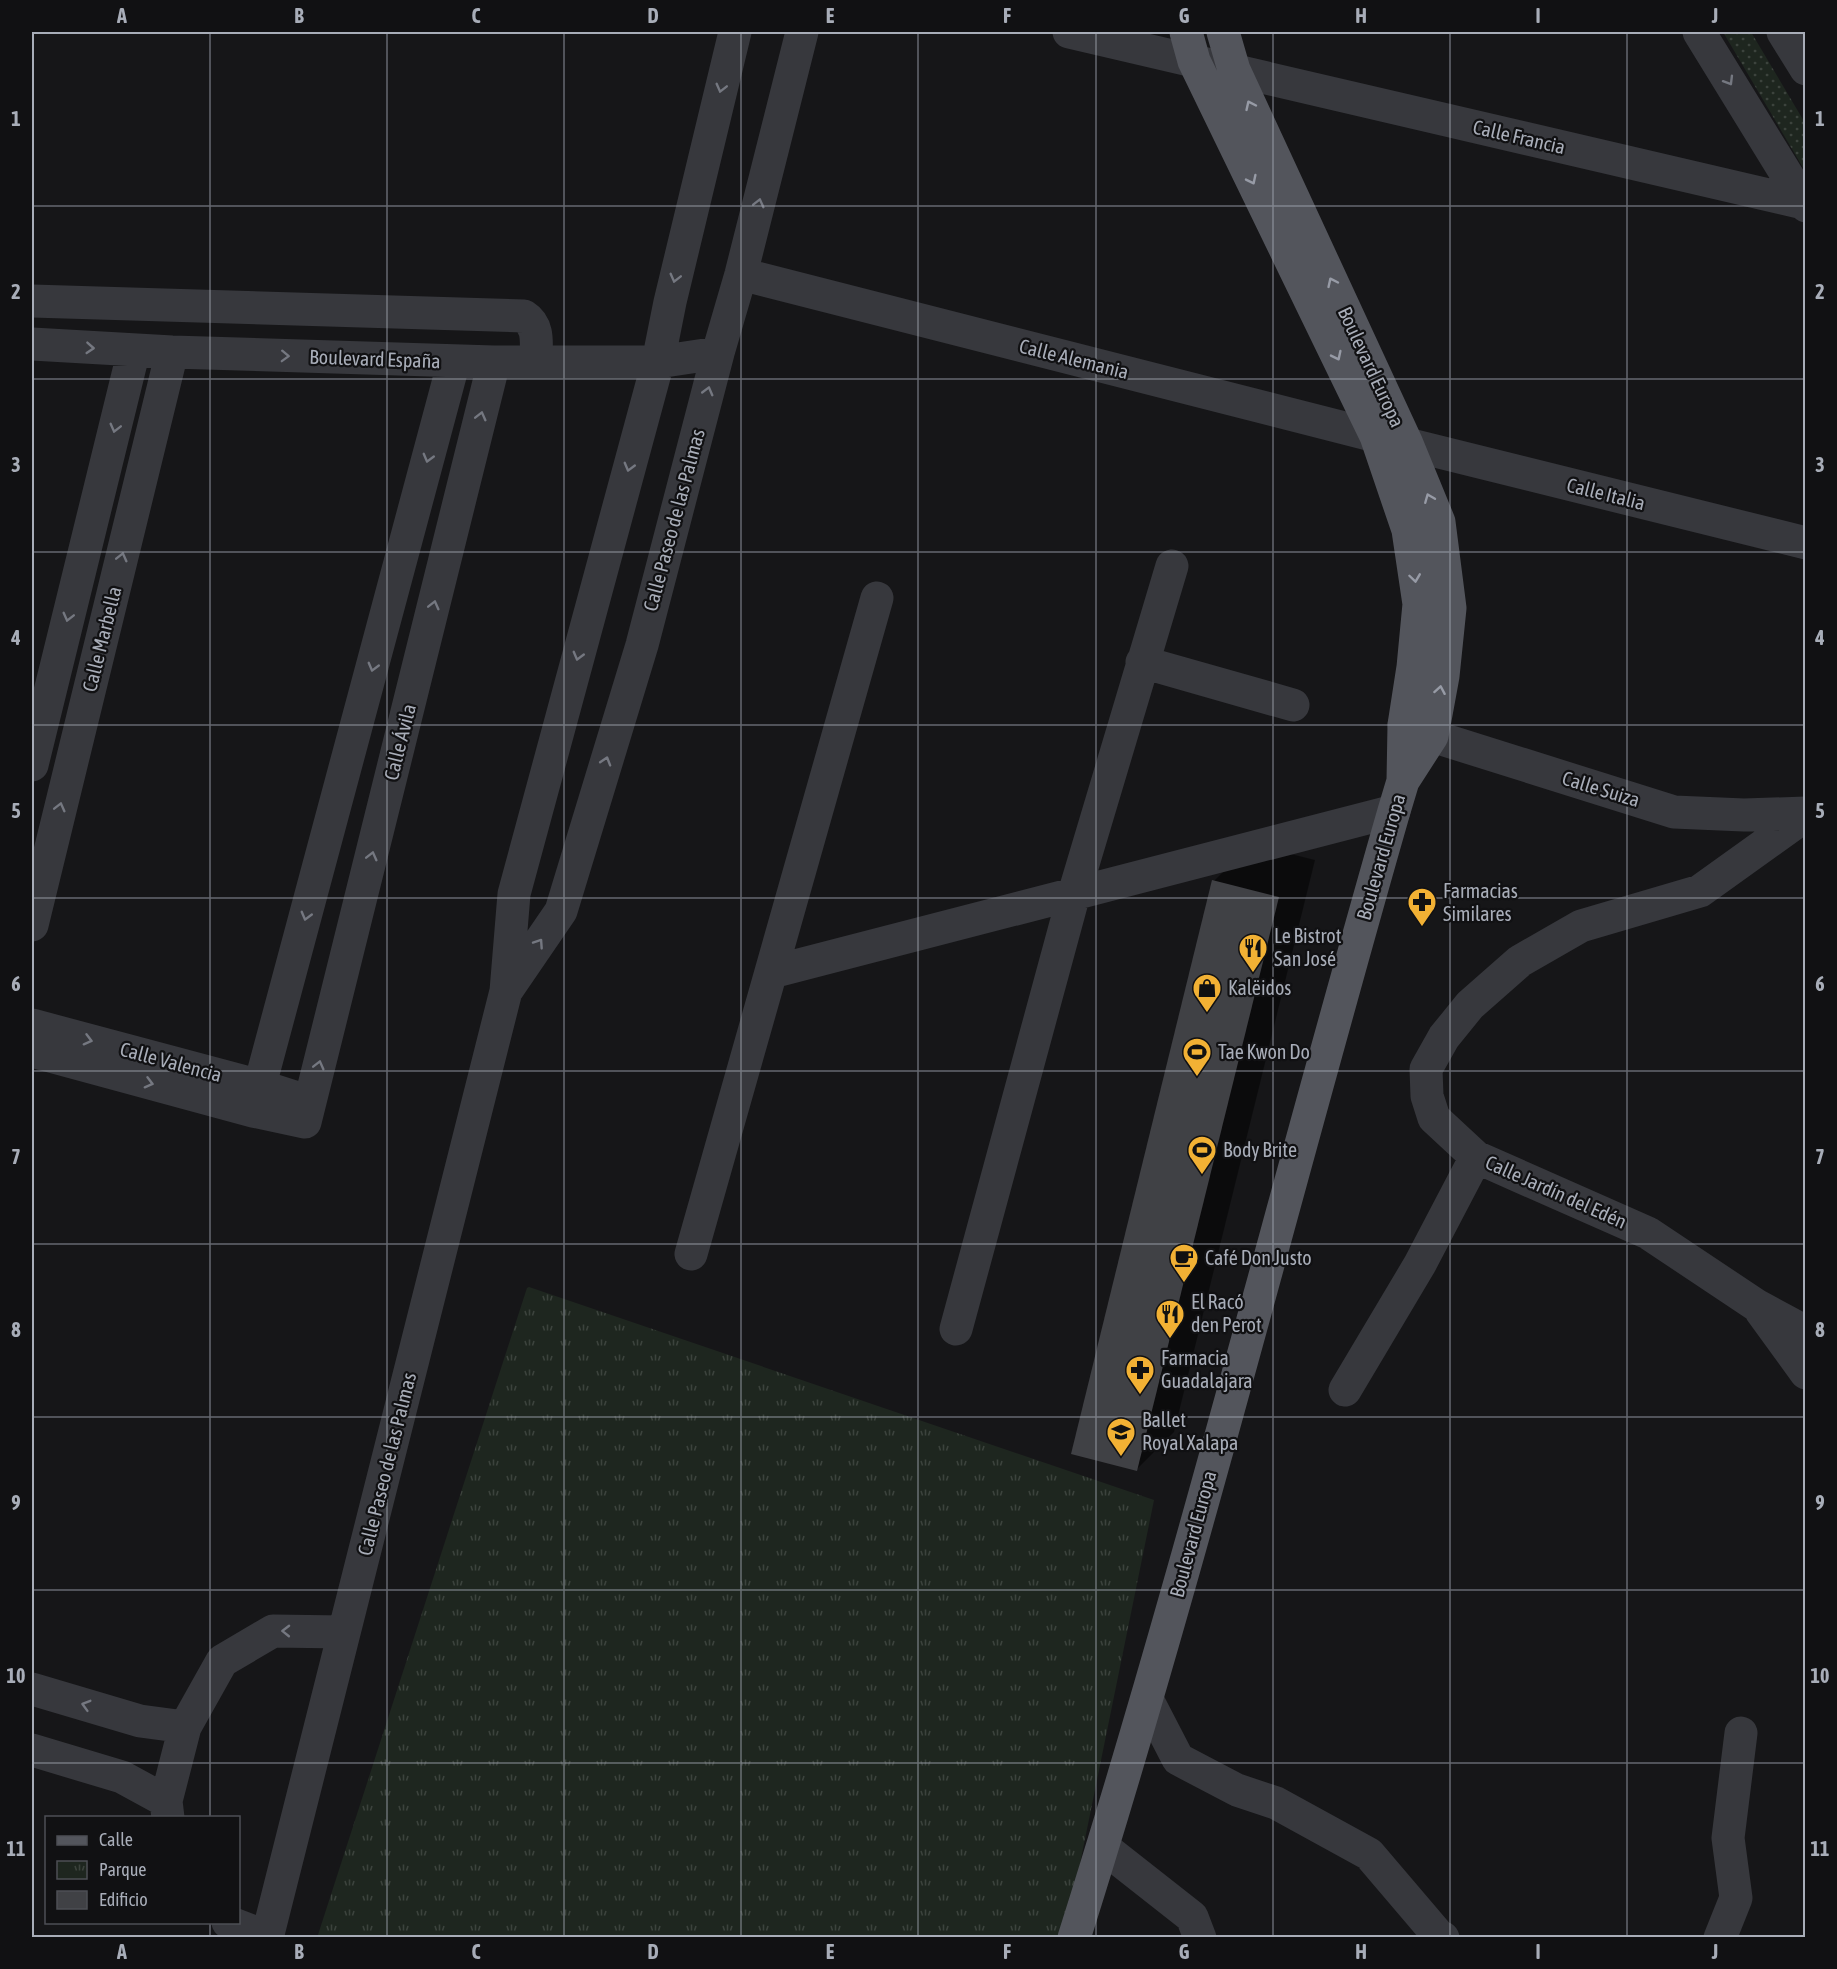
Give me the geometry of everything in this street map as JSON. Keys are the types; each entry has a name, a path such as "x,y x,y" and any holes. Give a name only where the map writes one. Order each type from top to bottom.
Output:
{"main road":[{"name":"Boulevard Europa","path":"1074,1938 1148,1701 1333,1024 1418,731 1413,667 1419,604 1391,440 1234,70 1223,32"},
{"name":"Boulevard Europa","path":"1190,46 1391,440"}],"street":[{"name":"Calle Paseo de las Palmas","path":"267,1937 506,991 514,894 658,362 670,302 735,32"},
{"name":"Calle Paseo de las Palmas","path":"506,991 561,911 642,645 718,353 741,274 802,32"},
{"name":"Calle Francia","path":"1069,32 1190,46 1234,70 1804,205"},
{"path":"1699,32 1804,205"},
{"path":"1783,32 1806,69"},
{"name":"Calle Alemania","path":"741,274 1391,440"},
{"path":"32,301 524,316 536,328 536,362"},
{"name":"Boulevard España","path":"32,344 172,352 495,362 658,362 718,353"},
{"name":"Calle Marbella","path":"32,765 134,350"},
{"name":"Calle Marbella","path":"32,926 41,849 114,590 172,352"},
{"path":"257,1098 454,361"},
{"name":"Calle Ávila","path":"307,1112 495,362"},
{"name":"Calle Italia","path":"1391,440 1806,543"},
{"path":"956,1329 1074,894 1172,566"},
{"path":"77,579 114,590"},
{"path":"691,1254 877,598"},
{"path":"381,636 423,650"},
{"path":"1142,662 1293,705"},
{"name":"Calle Suiza","path":"1418,731 1674,812 1744,816 1806,814"},
{"path":"772,972 1074,894 1399,796"},
{"name":"Calle Jardín del Edén","path":"1806,814 1700,891 1581,926 1520,961 1470,1005 1443,1037 1426,1068 1427,1096 1434,1118 1476,1156 1648,1233 1756,1305 1806,1332"},
{"path":"316,880 362,894"},
{"name":"Calle Valencia","path":"32,1024 257,1098 307,1112"},
{"name":"Calle Valencia","path":"32,1051 257,1098"},
{"path":"1345,1390 1420,1264 1476,1156"},
{"name":"Calle Jardín del Edén","path":"1756,1305 1806,1373"},
{"path":"32,1750 122,1777 167,1809 185,1727 222,1661 273,1631 344,1632"},
{"path":"32,1689 140,1721 185,1727"},
{"path":"1148,1701 1178,1759 1237,1790 1276,1803 1369,1854 1443,1938"},
{"path":"1720,1938 1736,1898 1728,1838 1742,1733"},
{"path":"1103,1847 1192,1917 1200,1938"},
{"path":"231,1924 267,1937"}],"green space":[{"path":"1723,32 1751,32 1805,123 1805,171"},
{"path":"529,1287 1154,1500 1065,1937 317,1938"}],"building":[{"path":"1212,880 1279,897 1137,1471 1071,1454"}],"place":[{"name":"Farmacias Similares","path":"1422,928"},
{"name":"Le Bistrot San José","path":"1253,974"},
{"name":"Kalëidos","path":"1207,1014"},
{"name":"Tae Kwon Do","path":"1197,1078"},
{"name":"Body Brite","path":"1202,1176"},
{"name":"Café Don Justo","path":"1184,1284"},
{"name":"El Racó den Perot","path":"1170,1340"},
{"name":"Farmacia Guadalajara","path":"1140,1396"},
{"name":"Ballet Royal Xalapa","path":"1121,1458"}]}
